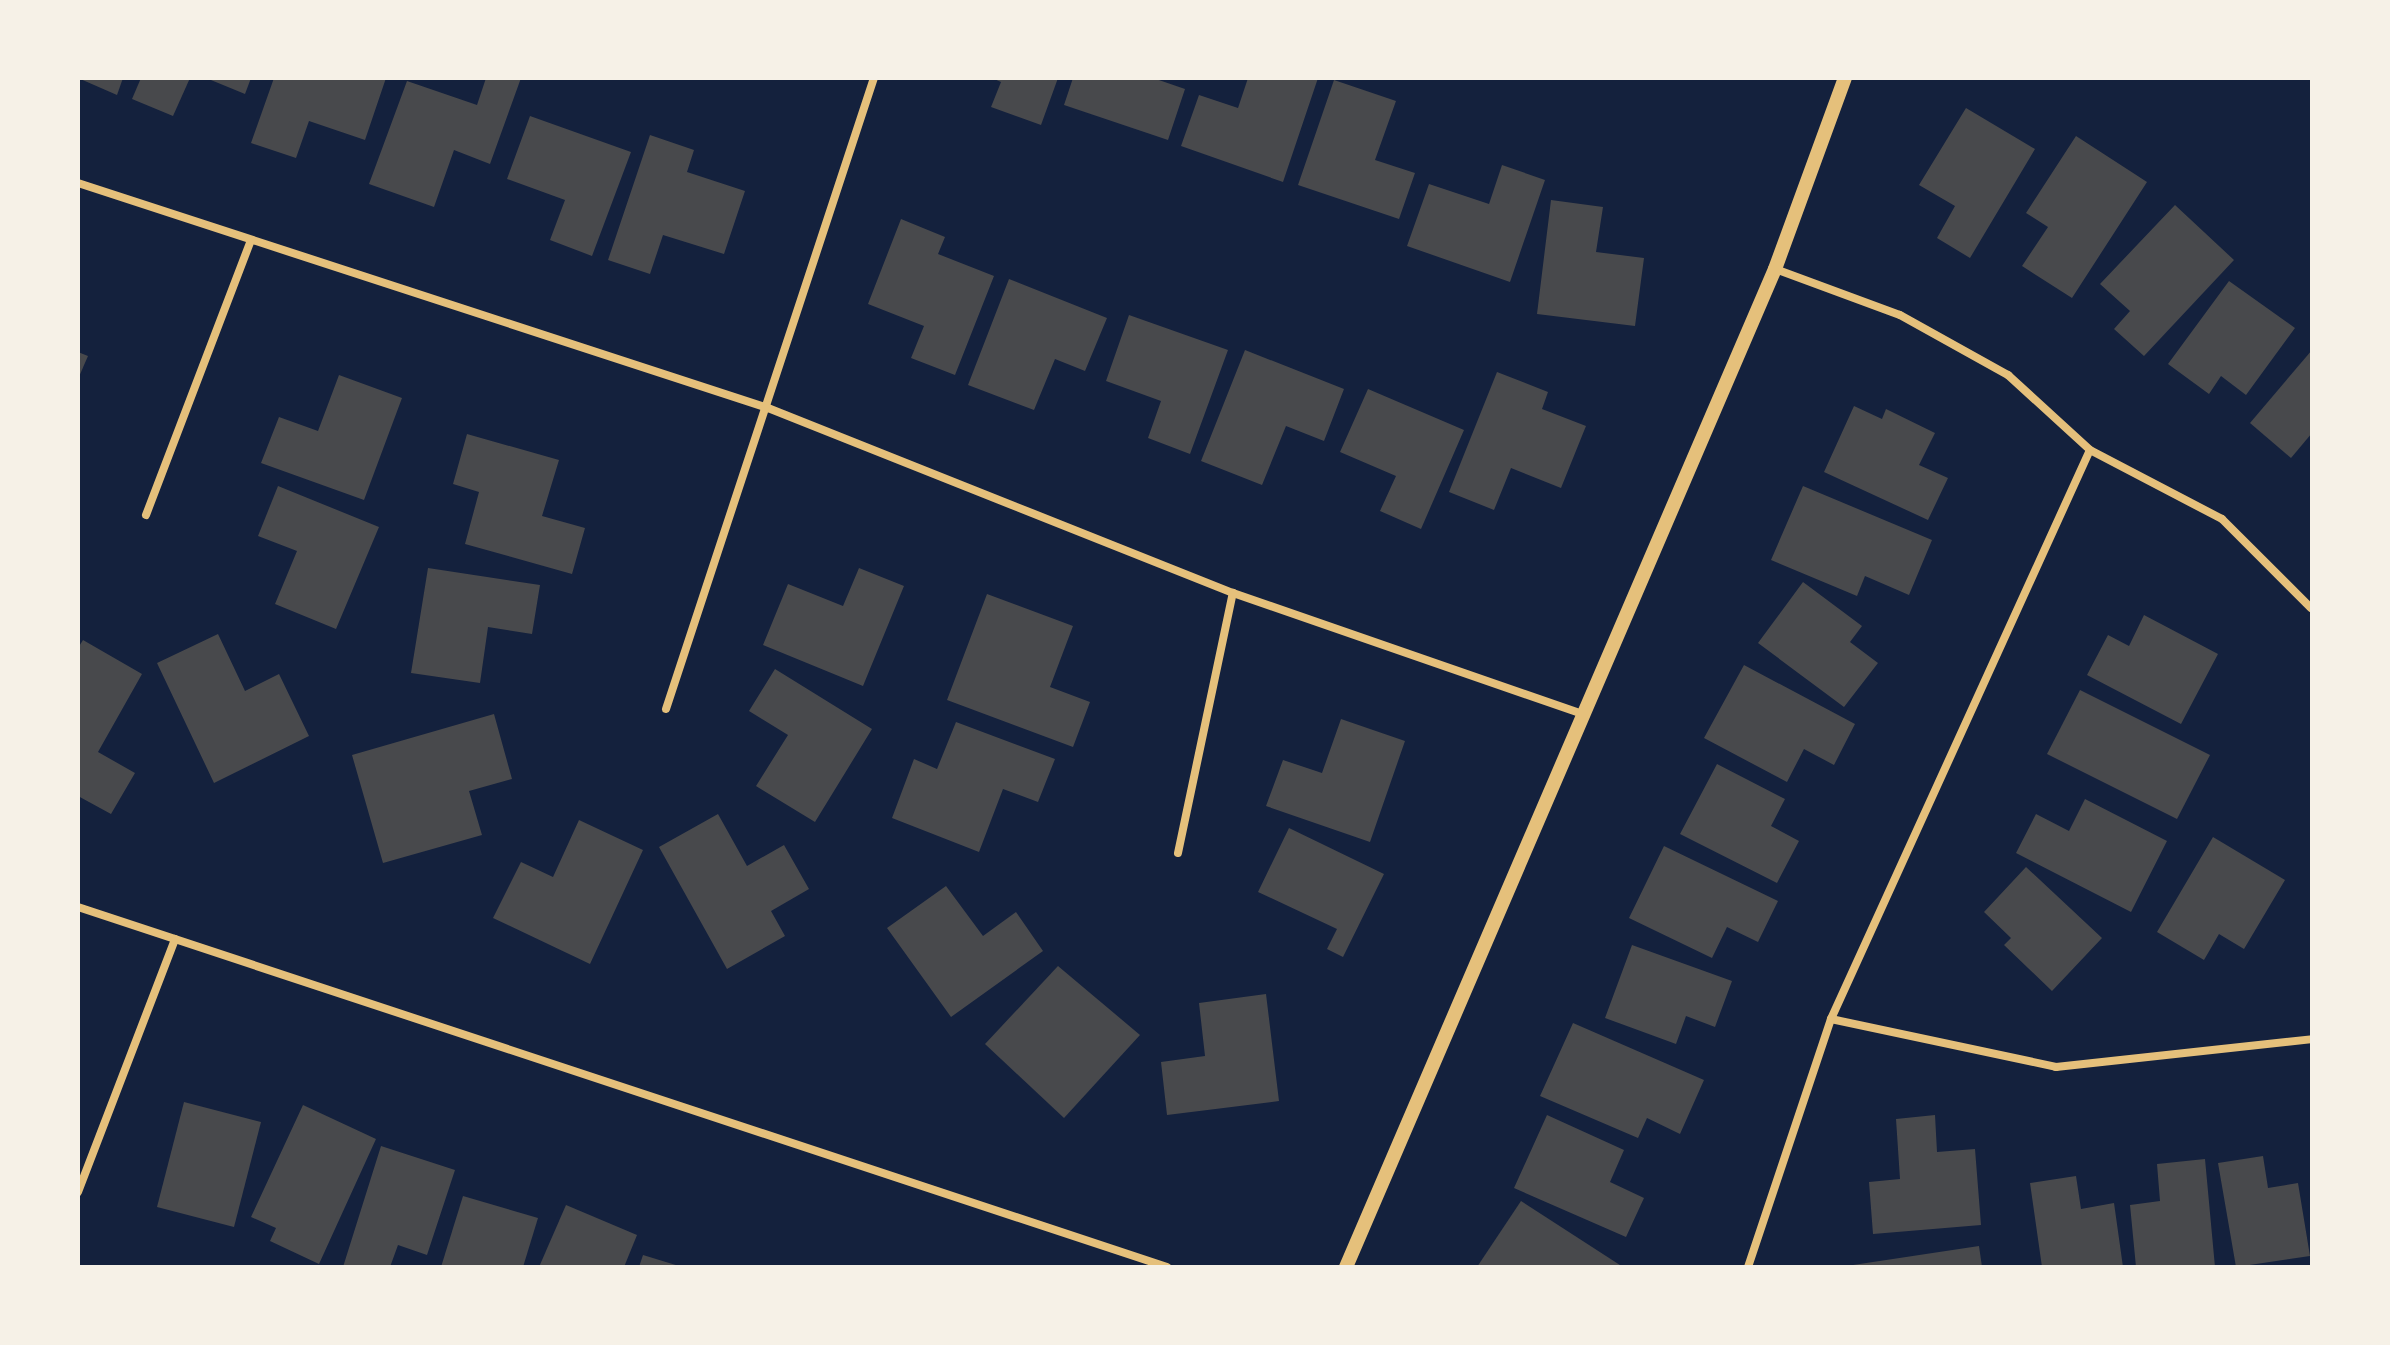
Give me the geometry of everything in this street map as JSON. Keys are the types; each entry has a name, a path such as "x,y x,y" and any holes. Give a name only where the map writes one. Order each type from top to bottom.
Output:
{"street":[{"path":"666,709 768,408 874,78"},
{"path":"1346,1267 1775,269 1845,78"},
{"path":"78,183 768,408 1233,593 1583,714"},
{"path":"146,515 251,240"},
{"path":"1775,269 1900,315 2008,375 2090,450 2222,519 2311,608"},
{"path":"1748,1267 1831,1019 2090,450"},
{"path":"1178,853 1233,593"},
{"path":"78,907 1167,1267"},
{"path":"78,1192 175,939"},
{"path":"1831,1019 2056,1067 2312,1039"}],"building":[{"path":"78,78 123,78 117,95"},
{"path":"141,78 190,78 173,116 132,99"},
{"path":"206,78 251,78 245,94"},
{"path":"274,78 386,78 365,140 309,121 296,158 251,143"},
{"path":"486,78 521,78 490,164 454,150 434,207 369,184 407,81 477,105"},
{"path":"992,78 1058,78 1041,125 991,107 1001,82"},
{"path":"1073,78 1153,78 1185,89 1168,140 1064,105"},
{"path":"1248,78 1318,78 1283,182 1181,146 1199,95 1238,108"},
{"path":"1334,80 1396,101 1375,160 1415,173 1399,219 1298,185"},
{"path":"1966,108 2035,149 1970,258 1937,238 1955,206 1919,185"},
{"path":"530,116 631,152 592,256 550,240 565,200 507,179"},
{"path":"650,135 694,150 687,172 745,191 724,254 663,235 650,274 608,260"},
{"path":"2076,136 2147,182 2072,298 2022,266 2048,227 2026,213"},
{"path":"1502,165 1545,180 1510,282 1407,246 1429,184 1489,204"},
{"path":"1551,200 1603,207 1596,252 1644,258 1635,326 1537,314"},
{"path":"2175,205 2234,260 2144,356 2114,329 2130,311 2100,284"},
{"path":"901,219 945,237 938,254 994,276 955,375 911,358 924,326 868,304"},
{"path":"1009,279 1107,318 1085,371 1055,359 1034,410 968,385"},
{"path":"2229,281 2295,328 2246,395 2221,376 2209,394 2168,364"},
{"path":"1129,315 1228,350 1190,454 1148,438 1161,401 1106,381"},
{"path":"1245,350 1344,389 1324,441 1286,426 1262,485 1201,461"},
{"path":"2312,350 2312,433 2291,458 2250,423"},
{"path":"78,352 88,356 78,379"},
{"path":"1497,372 1548,392 1542,409 1586,426 1561,488 1511,468 1494,510 1449,492"},
{"path":"339,375 402,398 364,500 261,463 279,417 318,431"},
{"path":"1368,389 1464,430 1421,529 1380,511 1396,476 1340,452"},
{"path":"1854,406 1882,419 1886,409 1935,433 1919,465 1948,478 1928,520 1824,472"},
{"path":"467,434 559,460 542,516 585,528 572,574 465,544 479,492 453,484"},
{"path":"278,486 379,527 336,629 275,604 297,551 258,536"},
{"path":"1803,486 1932,540 1909,595 1865,576 1857,596 1771,560"},
{"path":"428,568 540,585 532,634 488,627 480,683 411,673"},
{"path":"859,568 904,586 863,686 763,645 788,584 843,606"},
{"path":"1803,582 1862,626 1850,642 1878,663 1844,707 1758,643"},
{"path":"987,594 1073,626 1050,687 1090,702 1073,747 947,700"},
{"path":"2144,615 2218,654 2181,724 2087,675 2108,635 2129,646"},
{"path":"218,634 245,691 279,674 309,736 214,783 157,663"},
{"path":"83,640 142,674 98,752 135,773 111,814 78,796 78,648"},
{"path":"1744,665 1855,724 1834,765 1804,749 1787,782 1704,738"},
{"path":"775,669 872,729 815,822 756,786 788,735 749,711"},
{"path":"2080,690 2210,755 2177,819 2047,754"},
{"path":"494,714 512,779 469,791 482,835 383,863 352,755"},
{"path":"1341,719 1405,741 1370,842 1266,806 1283,760 1322,773"},
{"path":"956,722 1055,759 1038,802 1003,789 979,852 892,818 914,759 937,769"},
{"path":"1717,764 1785,799 1771,826 1799,841 1777,883 1680,834"},
{"path":"2085,799 2167,841 2131,912 2016,853 2036,814 2069,831"},
{"path":"718,814 747,866 784,845 809,889 771,911 785,936 727,969 659,847"},
{"path":"579,820 643,850 590,964 493,918 521,862 553,877"},
{"path":"1289,828 1384,874 1343,957 1327,949 1337,929 1258,892"},
{"path":"2213,837 2285,880 2244,949 2219,934 2204,960 2157,932"},
{"path":"1664,846 1778,901 1758,942 1727,927 1712,958 1629,918"},
{"path":"2026,867 2102,938 2052,991 2004,945 2011,938 1984,912"},
{"path":"946,886 983,936 1016,912 1043,951 951,1017 887,928"},
{"path":"1632,945 1732,981 1715,1027 1686,1016 1676,1044 1605,1018"},
{"path":"1058,966 1140,1035 1064,1118 985,1044"},
{"path":"1266,994 1279,1101 1167,1115 1161,1062 1205,1056 1199,1003"},
{"path":"1573,1023 1704,1080 1680,1134 1647,1118 1638,1138 1540,1096"},
{"path":"184,1102 261,1122 234,1227 157,1207"},
{"path":"303,1105 376,1139 319,1264 270,1241 276,1228 251,1217"},
{"path":"1547,1115 1624,1150 1610,1182 1644,1198 1626,1237 1514,1188"},
{"path":"1935,1115 1937,1152 1975,1149 1981,1225 1873,1234 1869,1182 1900,1179 1896,1119"},
{"path":"381,1146 455,1170 427,1255 398,1245 390,1267 343,1267"},
{"path":"2263,1156 2268,1188 2298,1183 2310,1256 2236,1267 2218,1163"},
{"path":"2205,1159 2215,1267 2136,1267 2130,1205 2160,1201 2157,1164"},
{"path":"2076,1176 2081,1209 2114,1203 2123,1267 2042,1267 2030,1183"},
{"path":"463,1196 538,1218 523,1267 441,1267"},
{"path":"1521,1201 1623,1267 1477,1267"},
{"path":"566,1205 637,1235 624,1267 539,1267"},
{"path":"1979,1246 1982,1267 1853,1267 1853,1265"},
{"path":"643,1255 679,1266 679,1267 639,1267"}]}
